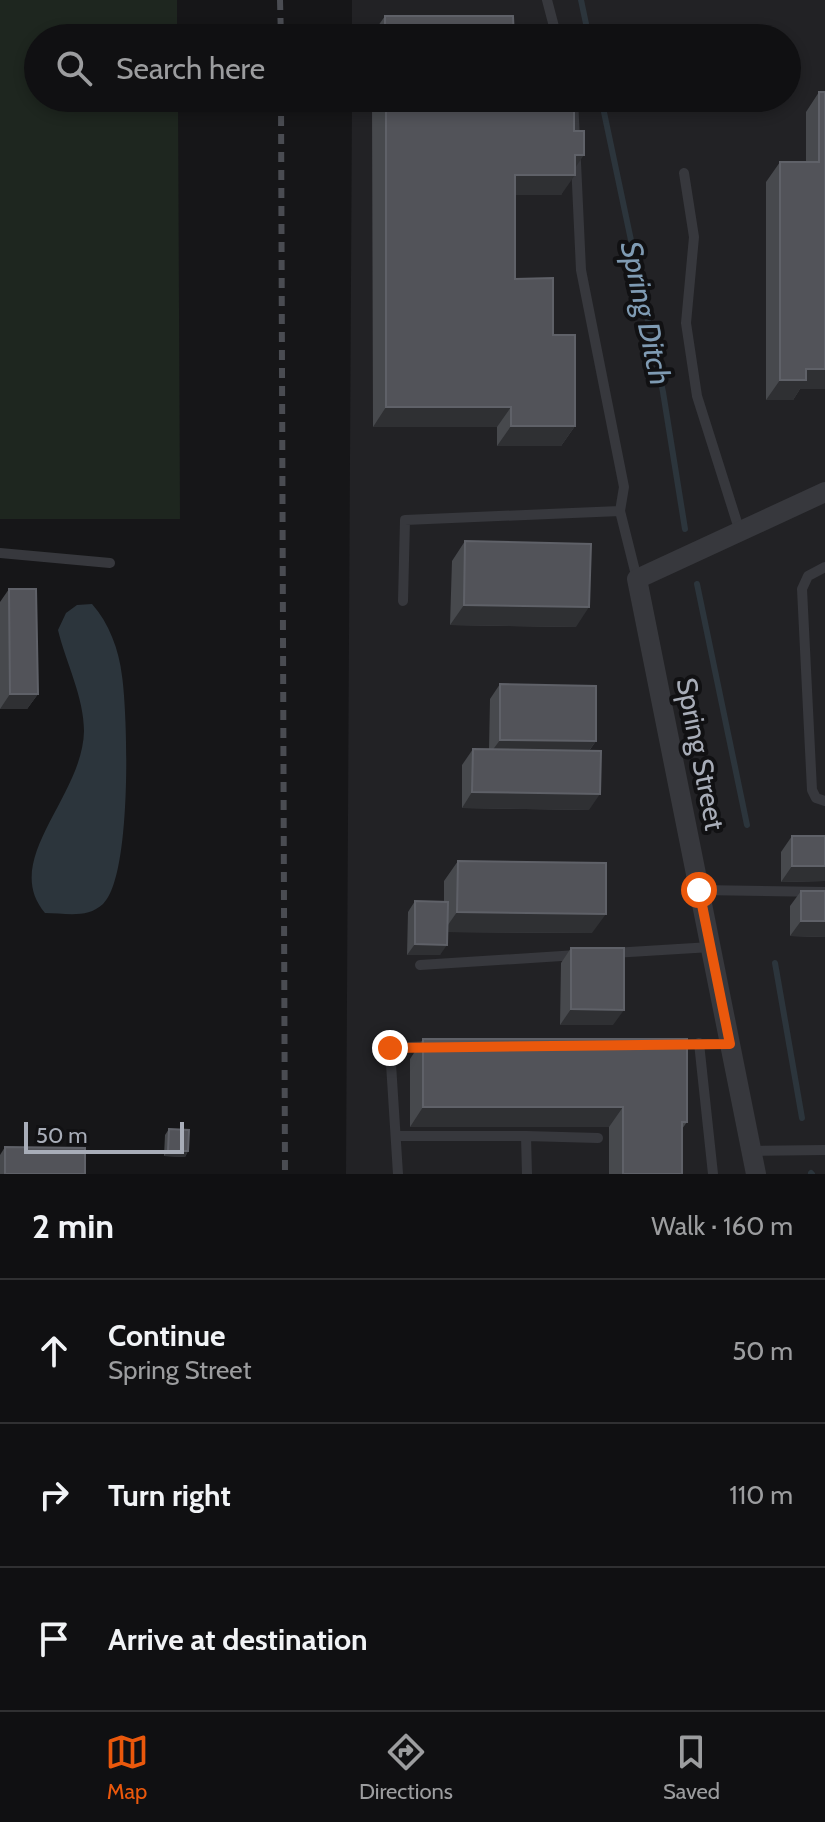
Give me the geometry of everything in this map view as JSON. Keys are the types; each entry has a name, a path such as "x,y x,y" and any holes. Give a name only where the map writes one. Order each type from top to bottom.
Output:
{"street":[{"path":"637,579 825,492"},
{"name":"Spring Street","path":"637,579 756,1174"}],"lane":[{"path":"547,0 553,24"},
{"path":"574,112 581,270 624,487 620,511 637,579"},
{"path":"684,173 694,237 686,323 697,396 740,532"},
{"path":"403,601 405,520 620,511"},
{"path":"0,553 110,563"},
{"path":"825,567 808,576 802,589 812,790 816,798 825,801"},
{"path":"699,890 825,892"},
{"path":"603,953 711,947"},
{"path":"420,965 588,954"},
{"path":"699,1043 713,1174"},
{"path":"668,1044 730,1044"},
{"path":"398,1174 390,1048 437,1046"},
{"path":"396,1136 598,1138"},
{"path":"526,1136 527,1174"},
{"path":"751,1151 825,1150"}],"shaded area":[{"path":"0,0 177,0 177,24 24,24 24,112 178,112 180,519 0,519"},
{"path":"352,0 825,0 825,1174 346,1174 352,112 801,112 801,24 352,24"},
{"path":"92,604 98,611 112,637 121,666 126,759 123,831 119,863 112,888 103,904 90,912 45,913 34,893 32,871 37,850 80,756 84,731 78,693 58,630 66,613 77,605"}],"building":[{"path":"385,16 513,16 513,24 385,24"},
{"path":"819,92 825,92 825,369 806,369 806,380 780,380 780,162 819,162"},
{"path":"386,112 574,112 574,131 584,131 584,155 575,155 575,175 515,175 515,279 553,278 553,335 575,335 575,426 511,426 511,407 386,407"},
{"path":"465,541 591,544 589,607 464,605"},
{"path":"9,589 36,589 38,694 10,694"},
{"path":"500,684 596,686 596,741 500,740"},
{"path":"473,749 601,751 600,794 472,792"},
{"path":"792,836 825,836 825,866 792,866"},
{"path":"458,861 606,863 606,914 457,912"},
{"path":"801,891 825,891 825,921 801,921"},
{"path":"415,901 448,902 447,945 415,944"},
{"path":"571,948 624,948 624,1010 571,1009"},
{"path":"423,1039 687,1039 687,1122 682,1122 682,1174 623,1174 623,1107 423,1107"},
{"path":"169,1129 189,1130 188,1151 168,1151"},
{"path":"5,1147 85,1148 85,1174 5,1174"}],"waterway":[{"name":"Spring Ditch","path":"581,0 586,24"},
{"name":"Spring Ditch","path":"604,112 663,392 685,529"},
{"name":"Spring Ditch","path":"697,584 747,825"},
{"name":"Spring Ditch","path":"775,963 802,1118"}],"railway":[{"path":"280,0 281,24"},
{"path":"281,112 285,1174"}],"route":[{"path":"390,1048 730,1044 699,890"}]}
